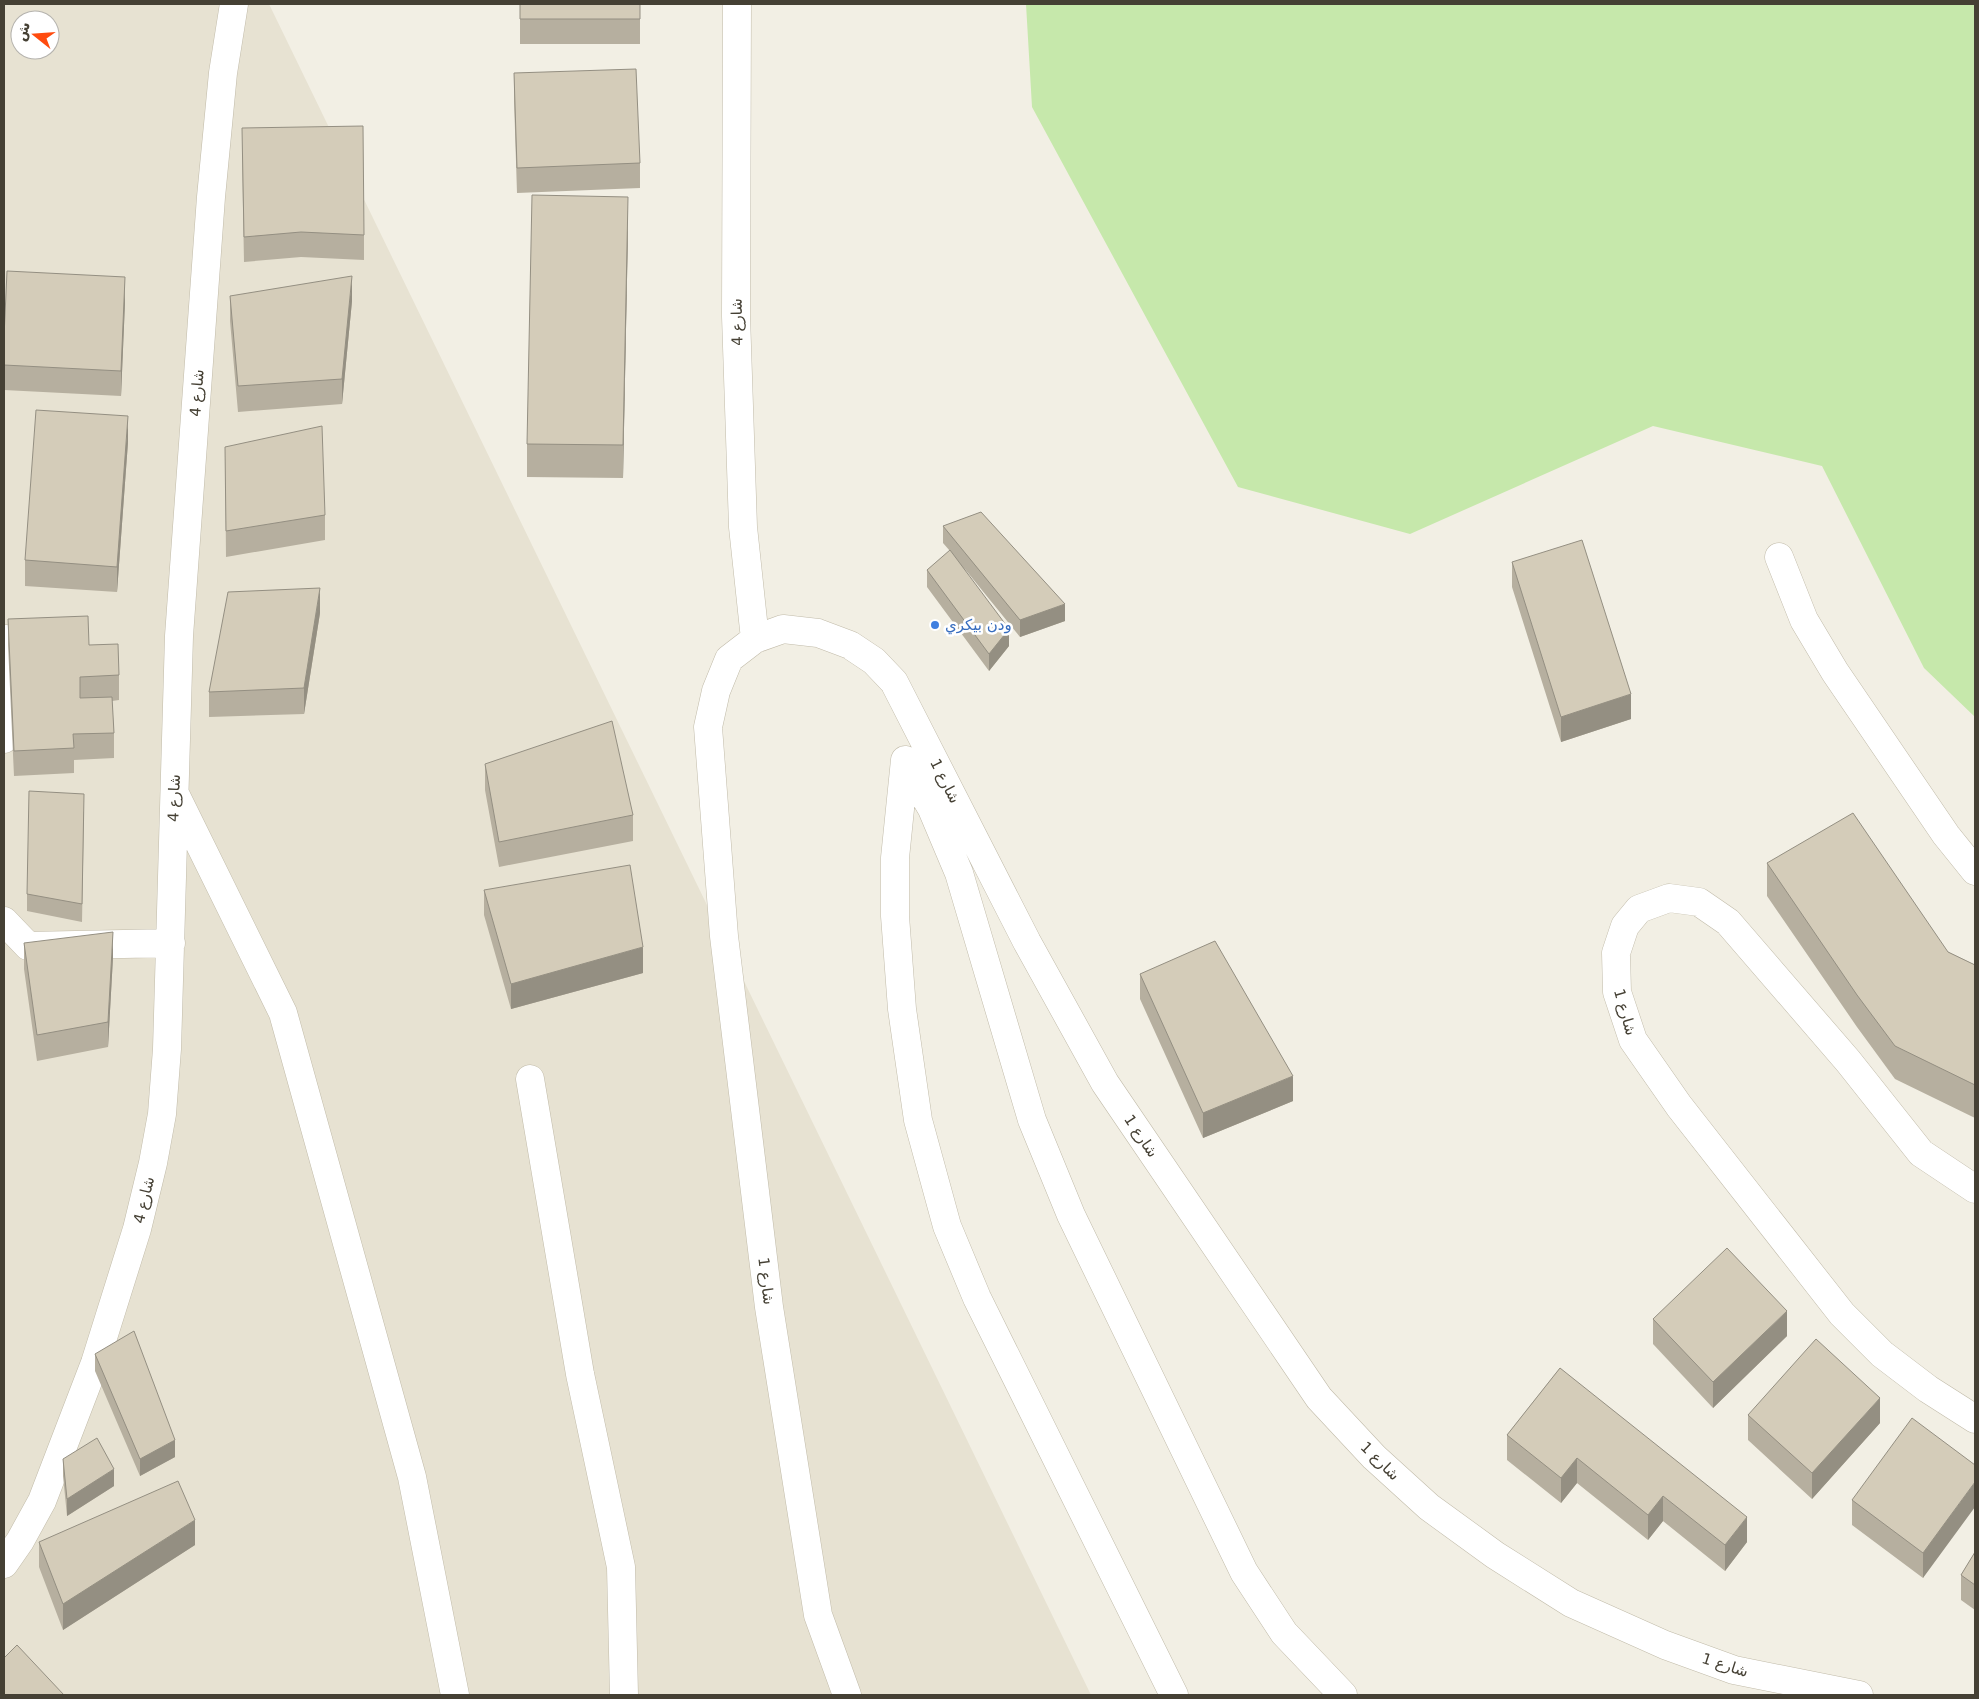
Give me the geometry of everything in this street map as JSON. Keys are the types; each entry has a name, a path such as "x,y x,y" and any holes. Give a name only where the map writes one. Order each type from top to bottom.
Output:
{"street":[{"name":"شارع 4","path":"4,1564 20,1541 42,1502 95,1363 137,1229 162,1114 171,943 179,636 210,216 223,73 234,4"},
{"name":"شارع 4","path":"738,4 736,326 743,527 755,639"},
{"path":"1779,557 1804,620 1835,672 1946,835 1975,871"},
{"name":"شارع 1","path":"847,1695 818,1614 769,1308 724,936 708,727 716,691 729,659 755,639 783,629 818,633 850,645 874,662 894,682 1027,942 1105,1083 1319,1398 1374,1457 1436,1512 1495,1555 1571,1603 1665,1645 1734,1670 1859,1695"},
{"path":"4,739 6,639"},
{"path":"914,722 904,763 895,858 895,916 902,1009 918,1120 947,1226 977,1298 1174,1695"},
{"path":"904,763 932,809 959,873 1032,1120 1072,1215 1244,1572 1284,1633 1343,1695"},
{"path":"174,793 283,1013 412,1477 455,1695"},
{"name":"شارع 1","path":"1975,1189 1922,1153 1848,1061 1728,922 1699,902 1669,898 1639,909 1625,926 1616,953 1617,992 1633,1040 1679,1106 1842,1314 1882,1354 1928,1389 1975,1419"},
{"path":"4,921 28,946 171,943"},
{"path":"530,1079 580,1374 621,1567 624,1695"}],"shaded area":[{"path":"4,4 269,4 1091,1695 4,1695"}],"green space":[{"path":"1026,4 1975,4 1975,717 1924,668 1822,466 1653,426 1410,534 1238,487 1032,107"}],"building":[{"path":"520,4 640,4 640,19 520,19"},
{"path":"636,69 640,163 517,168 514,73"},
{"path":"363,126 364,235 301,232 244,237 242,128"},
{"path":"532,195 628,197 623,445 527,444"},
{"path":"7,271 125,277 121,371 4,365"},
{"path":"352,276 342,379 238,386 230,296"},
{"path":"36,410 128,416 117,567 25,560"},
{"path":"322,426 325,515 226,531 225,447"},
{"path":"981,512 1065,604 1020,620 943,526"},
{"path":"1582,540 1631,694 1561,717 1512,562"},
{"path":"950,550 1009,629 989,654 927,570"},
{"path":"320,588 304,688 209,692 228,592"},
{"path":"88,616 89,645 118,644 119,675 80,677 80,698 112,697 114,733 73,734 74,748 14,751 8,619"},
{"path":"612,721 633,815 499,842 485,764"},
{"path":"29,791 84,794 82,904 27,894"},
{"path":"1853,813 1948,952 1975,965 1975,1085 1895,1046 1857,995 1767,863"},
{"path":"630,865 643,947 511,984 484,890"},
{"path":"113,932 108,1022 37,1035 24,943"},
{"path":"1215,941 1293,1076 1203,1113 1140,974"},
{"path":"1727,1248 1787,1311 1713,1382 1653,1319"},
{"path":"134,1331 175,1440 140,1459 95,1354"},
{"path":"1816,1339 1880,1398 1812,1473 1748,1415"},
{"path":"1560,1368 1747,1517 1725,1545 1663,1496 1648,1515 1577,1458 1561,1478 1507,1435"},
{"path":"1912,1418 1975,1465 1975,1482 1923,1553 1852,1500"},
{"path":"97,1438 114,1469 67,1499 63,1459"},
{"path":"178,1481 195,1520 63,1604 39,1542"},
{"path":"1975,1552 1975,1585 1961,1575"},
{"path":"17,1645 64,1695 4,1695 4,1658"}],"place":[{"name":"ودن بيكري","path":"935,625"}]}
